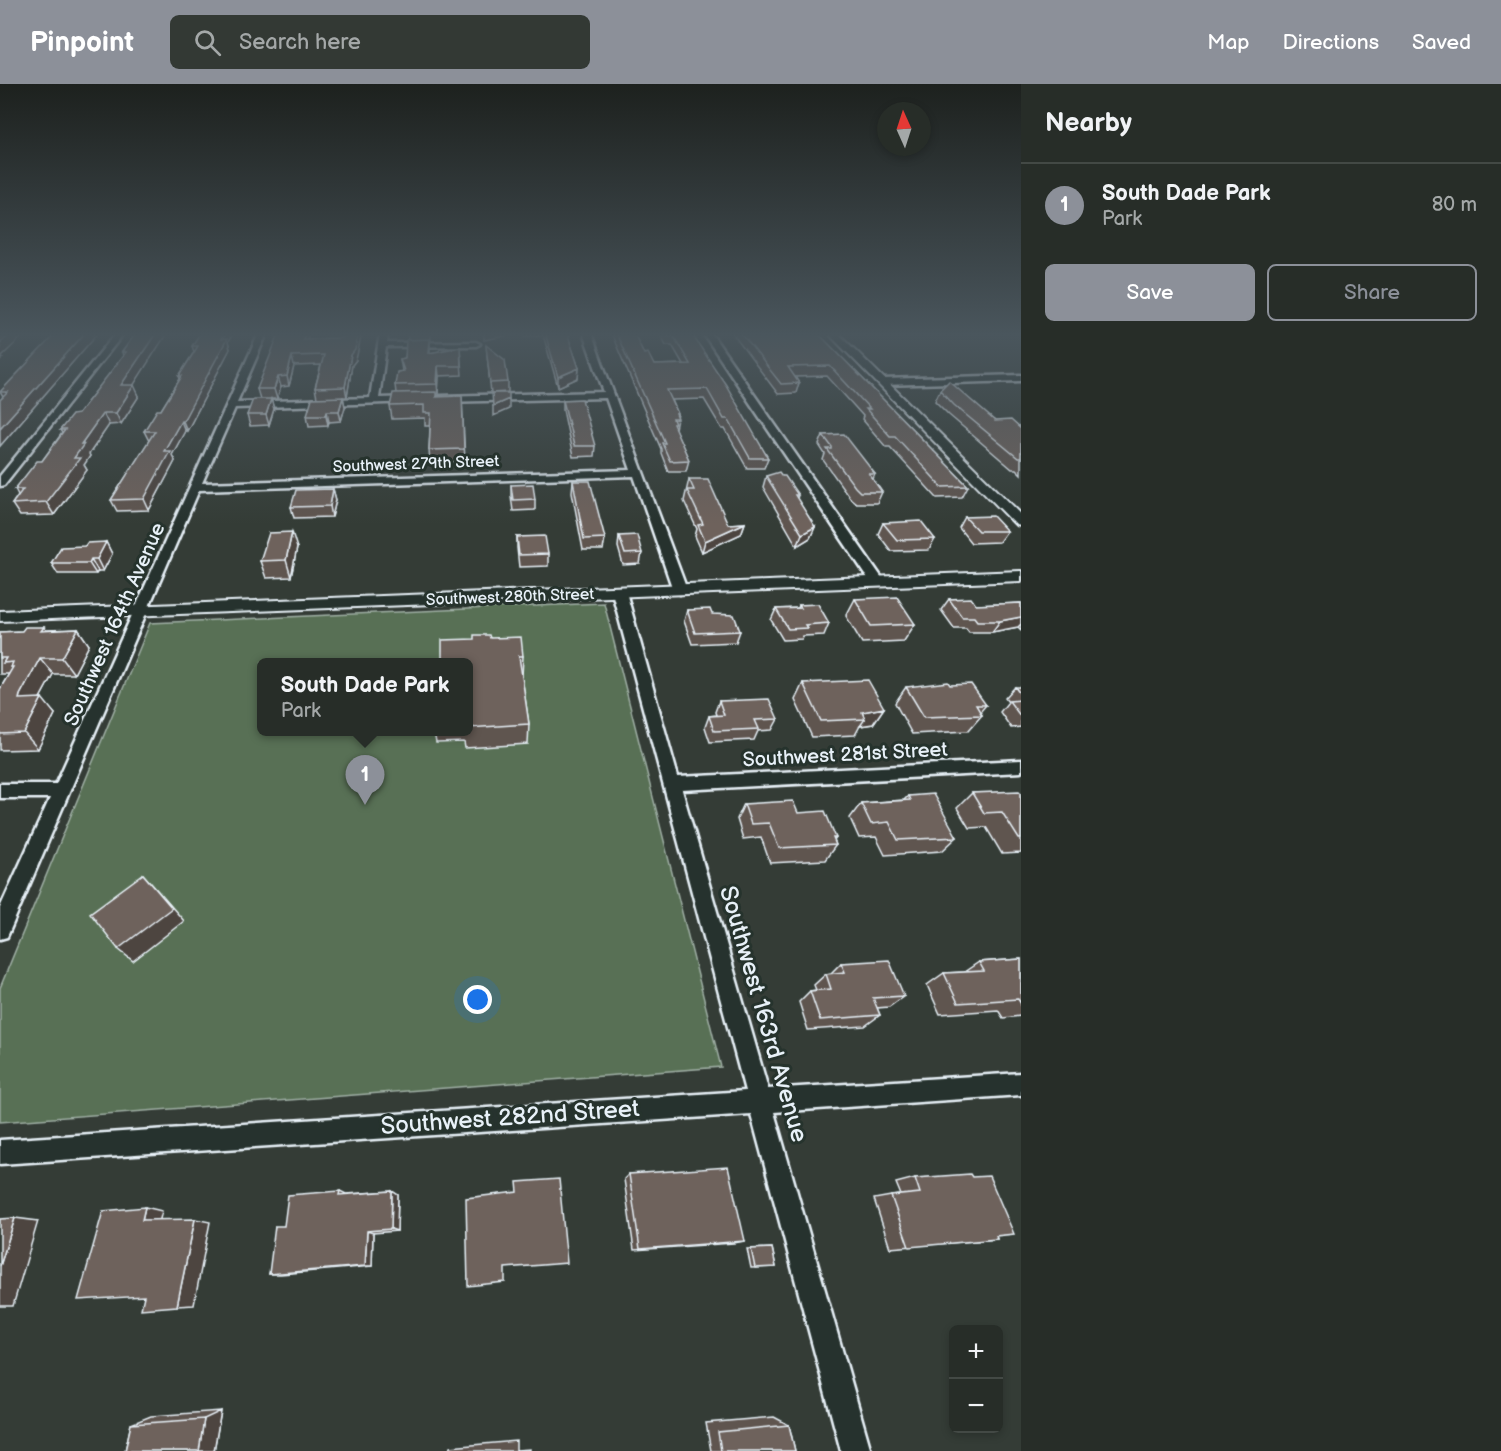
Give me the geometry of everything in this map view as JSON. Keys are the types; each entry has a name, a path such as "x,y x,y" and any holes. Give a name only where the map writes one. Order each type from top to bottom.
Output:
{"street":[{"path":"0,483 69,397"},
{"name":"Southwest 164th Avenue","path":"0,930 235,397"},
{"path":"374,401 375,397"},
{"path":"434,399 531,397"},
{"path":"611,397 680,590"},
{"path":"751,397 878,581"},
{"path":"897,397 1021,522"},
{"path":"231,405 422,400"},
{"name":"Southwest 279th Street","path":"195,487 639,473"},
{"name":"Southwest 280th Street","path":"0,616 1021,576"},
{"name":"Southwest 163rd Avenue","path":"619,592 856,1451"},
{"name":"Southwest 281st Street","path":"672,784 1021,766"},
{"path":"0,791 62,791"},
{"name":"Southwest 282nd Street","path":"0,1152 1021,1084"}],"green space":[{"path":"604,603 721,1067 0,1122 0,988 150,623"}],"building":[{"path":"3,397 28,397 0,428 0,400"},
{"path":"91,397 126,397 116,413 103,413 74,458 80,458 46,502 12,504 23,489 15,489 37,461 42,461 65,430 60,430 72,415 78,414"},
{"path":"169,397 196,397 164,451 170,451 144,499 111,500 155,431 144,431 157,410 161,410"},
{"path":"343,397 339,411 327,411 326,415 307,415 312,398"},
{"path":"392,397 462,397 464,449 429,450 431,413 424,413 424,405 390,406"},
{"path":"492,397 509,397 509,399 493,406"},
{"path":"644,397 670,397 678,414 676,414 678,419 673,419 675,424 673,424 689,460 670,461 662,443 665,443"},
{"path":"711,397 733,397 768,458 750,458 728,419 724,419"},
{"path":"859,397 881,397 968,486 942,487 895,436 890,436 866,409 870,409"},
{"path":"946,397 967,397 995,421 1011,420 1021,429 1021,458 1018,458"},
{"path":"253,399 271,399 266,415 247,415"},
{"path":"582,399 595,446 574,446 563,400"},
{"path":"844,434 875,474 869,474 882,492 860,492 827,449 832,449 832,447 823,435"},
{"path":"779,472 785,476 798,495 795,495 815,527 802,534 766,476"},
{"path":"689,479 708,479 728,524 745,523 705,541 698,525 703,524 687,490 694,490"},
{"path":"573,481 590,481 605,538 584,539"},
{"path":"533,484 535,499 513,500 511,485"},
{"path":"333,489 330,506 291,507 296,490"},
{"path":"993,516 1007,531 978,531 965,517"},
{"path":"921,521 935,539 897,540 883,523"},
{"path":"292,532 286,560 260,561 269,533"},
{"path":"637,535 642,553 625,554 619,536"},
{"path":"545,536 548,554 519,555 517,537"},
{"path":"106,542 97,559 91,559 89,563 51,563 61,547"},
{"path":"897,597 915,624 871,626 855,599"},
{"path":"971,598 976,605 1021,603 1021,617 1000,621 977,621 974,617 962,617 949,599"},
{"path":"818,604 829,623 805,625 807,628 788,629 776,609 801,608 799,605"},
{"path":"710,609 712,614 734,615 740,631 695,633 687,610"},
{"path":"25,627 44,627 41,631 78,629 62,658 40,658 20,695 19,699 42,698 24,733 0,734 0,689 13,667 11,667 13,662 3,663 6,658 0,658 0,632 22,631"},
{"path":"474,635 489,635 490,638 521,637 523,656 519,656 529,724 473,728 473,658 442,658 442,640 474,639"},
{"path":"868,680 884,708 862,712 865,719 821,721 803,683"},
{"path":"948,682 950,685 971,684 986,705 976,705 982,715 924,717 906,687"},
{"path":"1015,687 1021,687 1021,695"},
{"path":"769,699 778,719 755,720 759,729 714,731 709,716 724,715 719,701"},
{"path":"1021,700 1021,717 1009,701"},
{"path":"1019,791 1021,793 1021,839 1002,812 984,813 972,793"},
{"path":"933,794 957,837 898,840 889,822 871,824 861,803 910,800 908,796"},
{"path":"793,801 798,813 825,811 836,838 833,838 836,845 779,848 769,823 751,824 744,804"},
{"path":"143,874 172,908 118,949 90,913"},
{"path":"1021,959 1021,1004 1018,999 958,1003 944,973 984,971 979,962"},
{"path":"889,960 904,996 873,998 880,1015 820,1020 810,991 831,989 826,974 845,972 841,963"},
{"path":"728,1167 745,1241 640,1249 629,1174"},
{"path":"970,1174 972,1177 989,1176 1014,1234 996,1236 997,1239 909,1247 891,1196 920,1193 915,1178"},
{"path":"559,1179 567,1263 505,1268 505,1282 468,1286 466,1198 518,1192 517,1182"},
{"path":"340,1191 339,1195 392,1191 391,1229 367,1231 365,1266 269,1274 275,1226 284,1226 288,1195"},
{"path":"145,1207 142,1220 195,1219 177,1306 141,1309 144,1296 78,1300 103,1211"},
{"path":"15,1218 0,1266 0,1219"},
{"path":"772,1248 776,1267 755,1268 751,1249"},
{"path":"204,1419 199,1451 125,1451 131,1424"},
{"path":"789,1425 795,1451 721,1451 718,1432"}],"place":[{"name":"South Dade Park","path":"365,805"}]}
